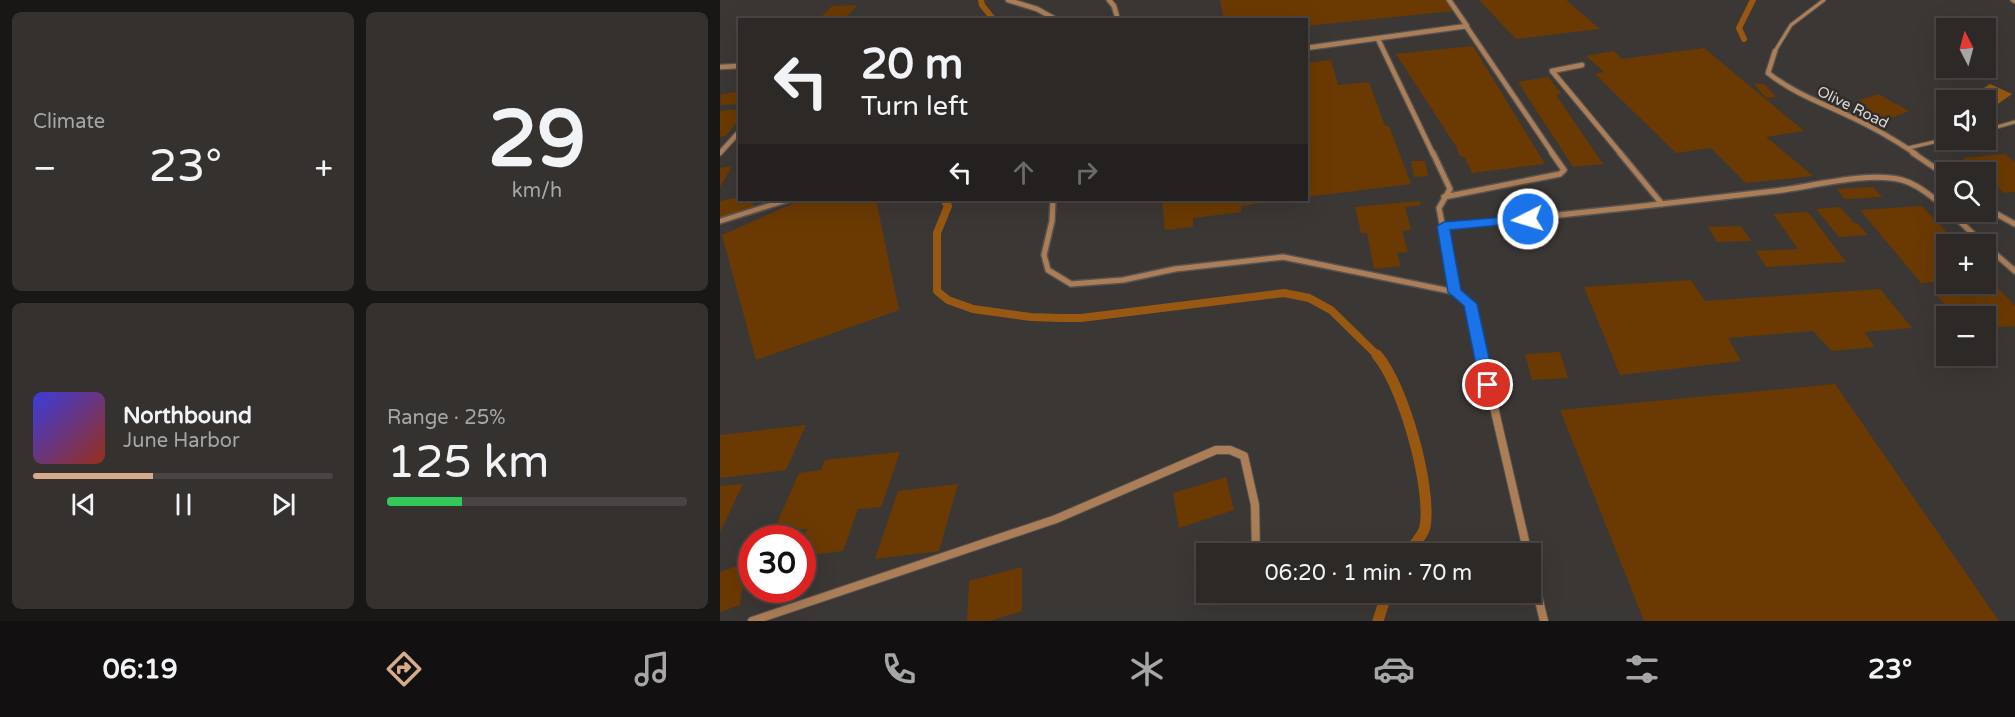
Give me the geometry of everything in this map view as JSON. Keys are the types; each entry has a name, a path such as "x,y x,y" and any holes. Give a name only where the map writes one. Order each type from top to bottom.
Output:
{"street":[{"path":"1008,0 1024,2 1053,18"},
{"path":"1109,0 1114,6 1117,18"},
{"path":"1444,197 1544,178 1564,171 1449,0"},
{"path":"1308,48 1451,30 1466,26"},
{"path":"1378,39 1450,189 1439,208 1455,292"},
{"name":"Olive Road","path":"1775,51 1768,73 1787,88 1850,116 1908,148 1936,169"},
{"path":"1582,65 1552,71 1662,204"},
{"path":"720,67 738,66"},
{"path":"720,153 738,133"},
{"path":"1444,226 1662,204 1838,182 1898,179 1920,190 1972,234"},
{"path":"1053,201 1052,221 1044,255 1048,270 1071,284 1283,257 1317,262 1354,273 1400,279 1455,292 1470,304 1525,543"},
{"path":"1996,214 2015,224"},
{"path":"1996,255 2015,271"},
{"path":"752,621 1056,519 1216,450 1230,450 1244,456 1255,505 1256,543"},
{"path":"1540,603 1544,621"}],"lane":[{"path":"1775,51 1785,29 1794,21 1815,10 1824,0"},
{"path":"1996,127 2015,122"},
{"path":"1908,148 1936,142"},
{"path":"720,221 783,201"}],"shaded area":[{"path":"1990,84 2012,94 1996,105 1996,90 1981,90"}],"building":[{"path":"1220,0 1446,0 1453,11 1308,26 1308,18 1224,18"},
{"path":"1479,0 1566,0 1600,29 1516,39"},
{"path":"857,5 846,18 820,18 832,6"},
{"path":"1473,46 1545,164 1472,173 1465,158 1459,155 1457,148 1396,54"},
{"path":"1704,48 1804,131 1766,137 1813,176 1746,183 1711,148 1676,153 1595,74 1604,72 1586,56 1614,51 1622,59"},
{"path":"1331,60 1338,85 1369,82 1385,126 1389,126 1411,184 1308,197 1308,63"},
{"path":"1548,77 1561,93 1556,95 1603,164 1573,167 1518,82"},
{"path":"1754,84 1764,84 1776,97 1766,98"},
{"path":"738,92 738,104 720,105 721,94"},
{"path":"1878,94 1909,111 1886,120 1855,102"},
{"path":"738,109 738,121 726,136 720,137 720,111"},
{"path":"2005,154 2015,162 2015,192 2004,193 1996,186 1996,162 1968,162 1963,158"},
{"path":"1411,161 1425,161 1428,176 1414,177"},
{"path":"732,166 720,187 720,168"},
{"path":"1873,187 1882,197 1845,199 1837,189"},
{"path":"738,197 738,201 755,201 752,210 720,217 720,201"},
{"path":"799,201 876,201 899,310 756,360 722,235"},
{"path":"1162,201 1278,201 1241,206 1241,212 1193,218 1193,227 1165,230"},
{"path":"1420,201 1421,205 1405,207 1411,230 1402,231 1408,252 1397,253 1401,266 1374,269 1367,233 1361,233 1355,207"},
{"path":"1922,206 1949,234 1936,234 1936,282 1921,283 1860,210"},
{"path":"1840,207 1868,235 1839,237 1816,209"},
{"path":"1808,212 1846,262 1766,267 1756,251 1798,249 1773,214"},
{"path":"1741,226 1751,241 1717,242 1708,227"},
{"path":"1691,280 1705,301 1880,289 1912,328 1864,332 1875,347 1832,351 1813,331 1728,338 1741,361 1620,375 1584,287"},
{"path":"1996,287 2015,306 2015,326 1996,327 1996,306 1946,306 1934,292 1936,294 1996,294"},
{"path":"1560,352 1568,378 1532,380 1525,354"},
{"path":"1835,384 1999,621 1644,621 1560,410"},
{"path":"806,425 786,470 720,478 720,435"},
{"path":"900,452 881,507 858,509 843,551 816,554 816,525 776,525 799,473 821,470 825,460"},
{"path":"1226,477 1234,510 1179,528 1173,493"},
{"path":"743,484 720,532 720,486"},
{"path":"958,484 939,551 875,559 898,491"},
{"path":"738,566 738,603 740,603 720,612 720,572"},
{"path":"1022,567 1022,611 989,621 967,621 969,581"}],"waterway":[{"path":"981,0 982,5 992,18"},
{"path":"1744,39 1739,28 1753,0"},
{"path":"945,201 948,206 937,233 937,291 948,300 973,309 1031,317 1081,318 1284,293 1309,298 1331,310 1377,355"},
{"path":"1377,355 1387,369 1396,389 1420,463 1426,509 1425,527 1416,543"},
{"path":"1378,621 1384,603"}],"route":[{"path":"1488,385 1470,304 1455,292 1444,226 1528,219"}]}
